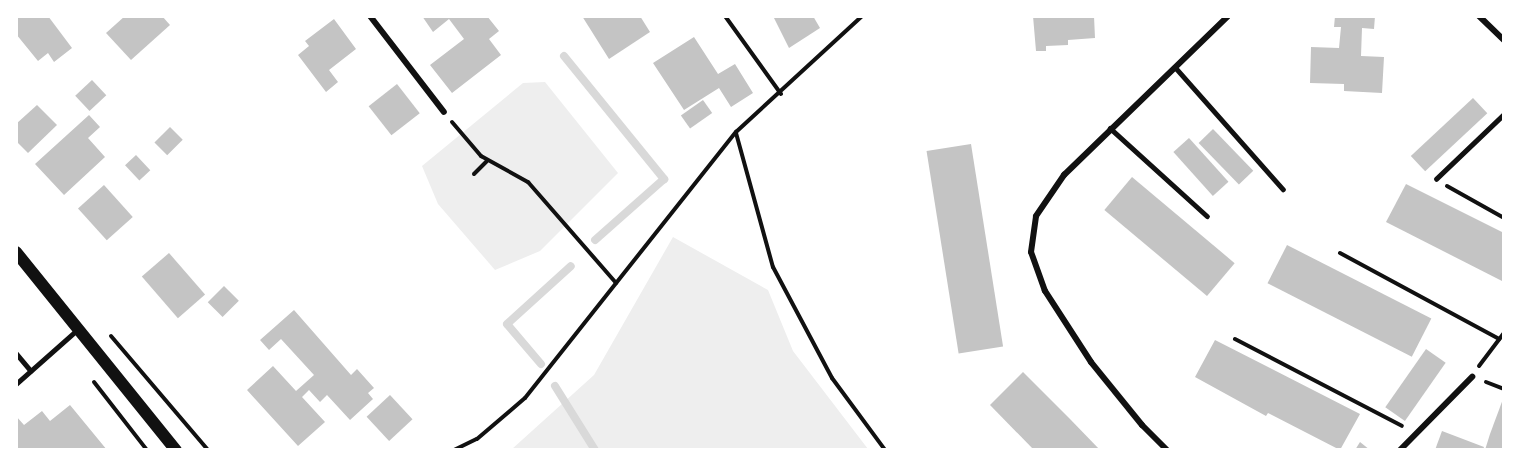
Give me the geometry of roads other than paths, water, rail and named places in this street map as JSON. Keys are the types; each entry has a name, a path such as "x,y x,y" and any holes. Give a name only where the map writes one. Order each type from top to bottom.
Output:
{"main road":[{"path":"16,252 176,450"}],"street":[{"path":"370,16 444,112"},
{"path":"1167,450 1142,425 1090,362 1045,291 1031,252 1036,216 1064,175 1228,16"},
{"path":"1479,16 1503,40"},
{"path":"1400,450 1414,432 1472,377"}],"lane":[{"path":"1175,67 1282,189"},
{"path":"1436,179 1503,114"},
{"path":"1110,128 1207,216"},
{"path":"16,384 79,328"},
{"path":"16,353 31,371"}],"waterway":[{"path":"564,56 664,179 595,240"},
{"path":"541,364 507,324 571,266"},
{"path":"555,386 595,450"}]}
